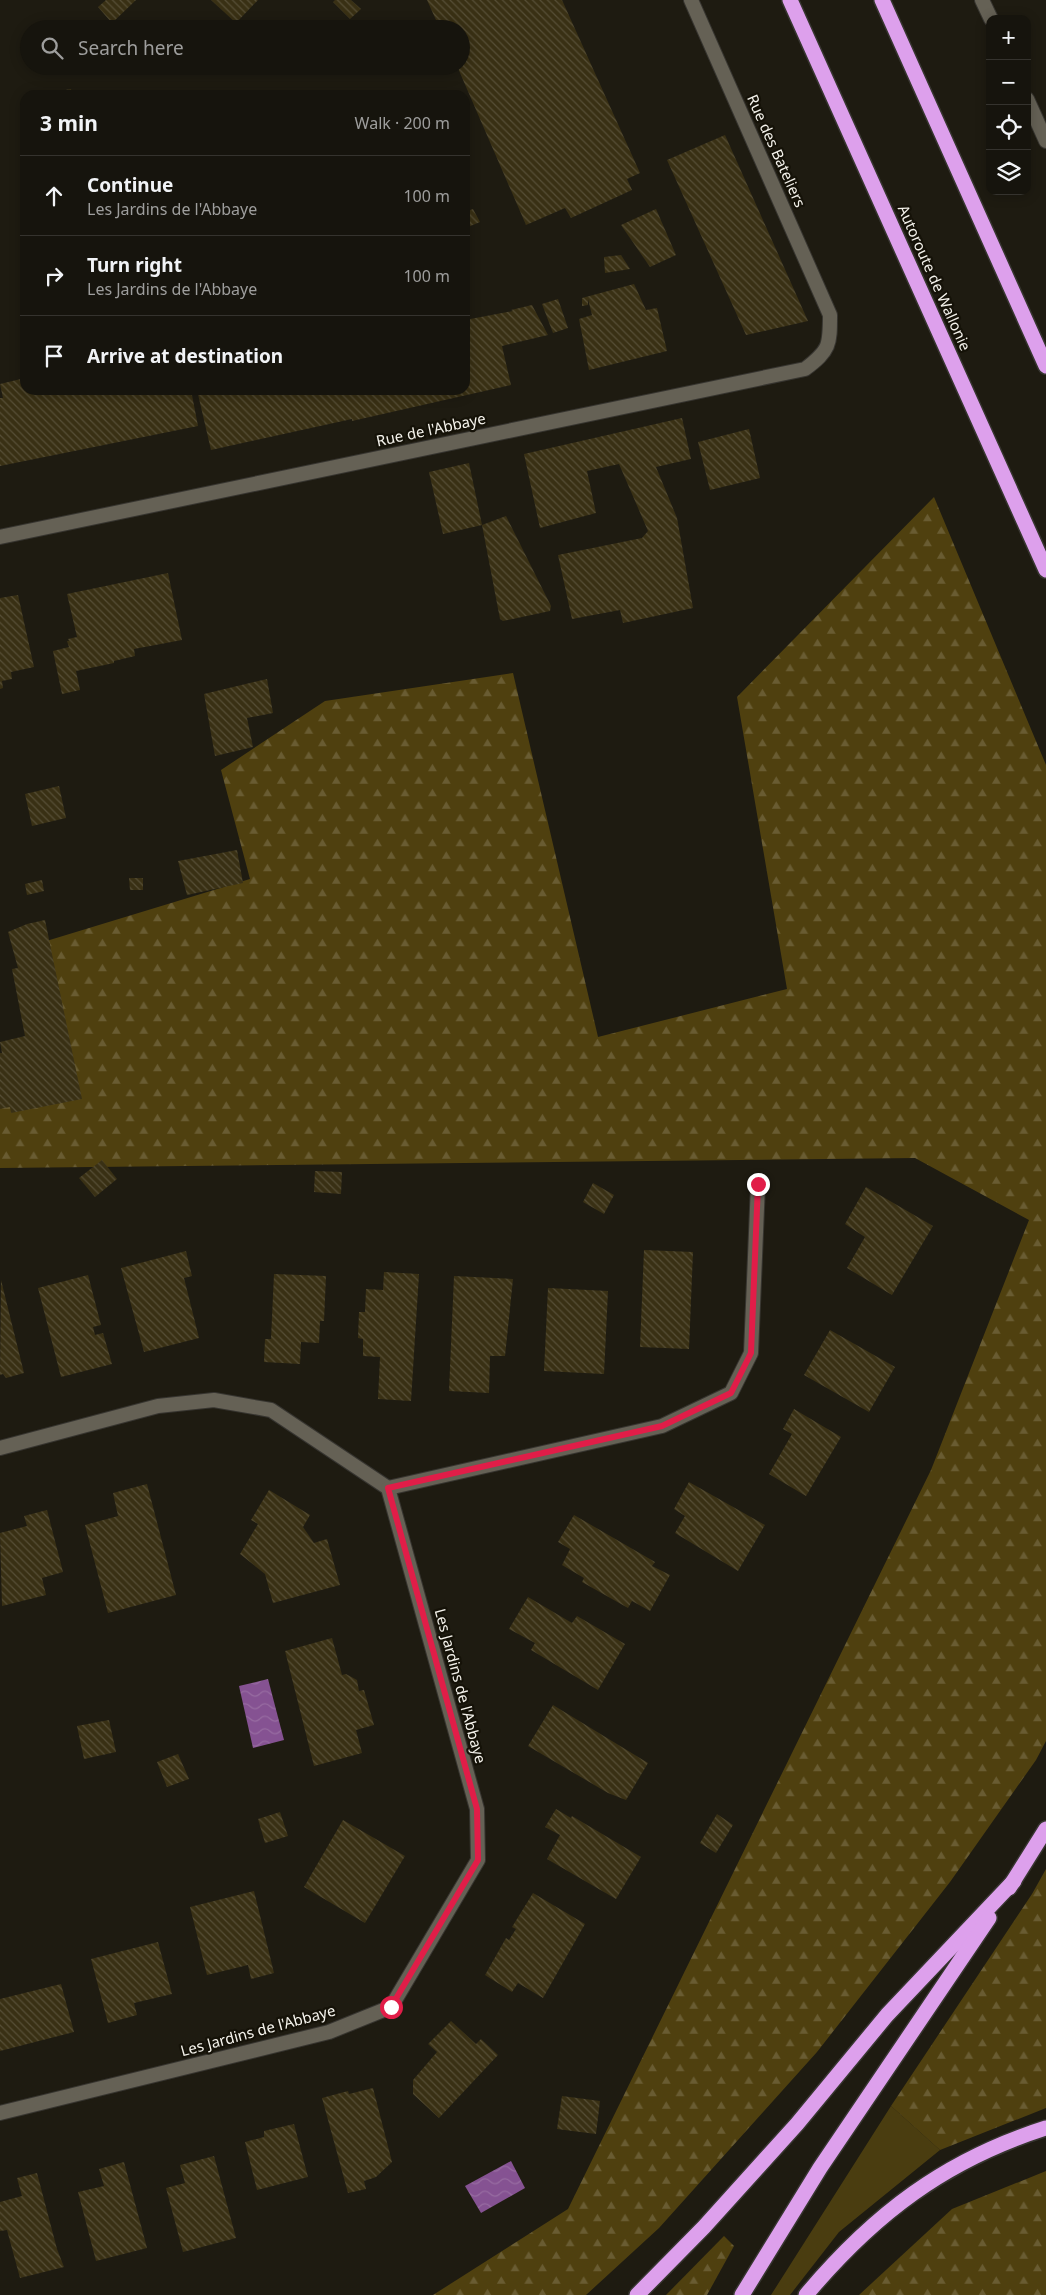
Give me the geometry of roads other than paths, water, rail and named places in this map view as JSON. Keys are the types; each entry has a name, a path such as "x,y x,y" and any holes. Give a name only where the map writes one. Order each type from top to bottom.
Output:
{"highway":[{"name":"Autoroute de Wallonie","path":"790,0 1046,570"},
{"path":"882,0 1046,366"},
{"path":"742,2295 820,2168 1014,1881 1046,1829"},
{"path":"637,2295 692,2240 797,2124 887,2015 1014,1881"},
{"path":"806,2295 837,2258 874,2223 914,2192 964,2161 1018,2137 1046,2128"}],"street":[{"name":"Rue des Bateliers","path":"692,0 830,315"},
{"path":"982,0 989,15"},
{"path":"1030,105 1046,141"},
{"name":"Rue de l'Abbaye","path":"0,537 805,369 822,357 830,341 830,315"},
{"path":"0,1448 158,1406 214,1400 271,1410 388,1488 662,1426 731,1393 751,1353 758,1184"},
{"name":"Les Jardins de l'Abbaye","path":"0,2113 329,2032 391,2007 478,1860 477,1809 388,1488"}],"water":[{"path":"268,1679 284,1740 253,1748 239,1686"},
{"path":"511,2161 525,2188 481,2213 465,2186"}]}
